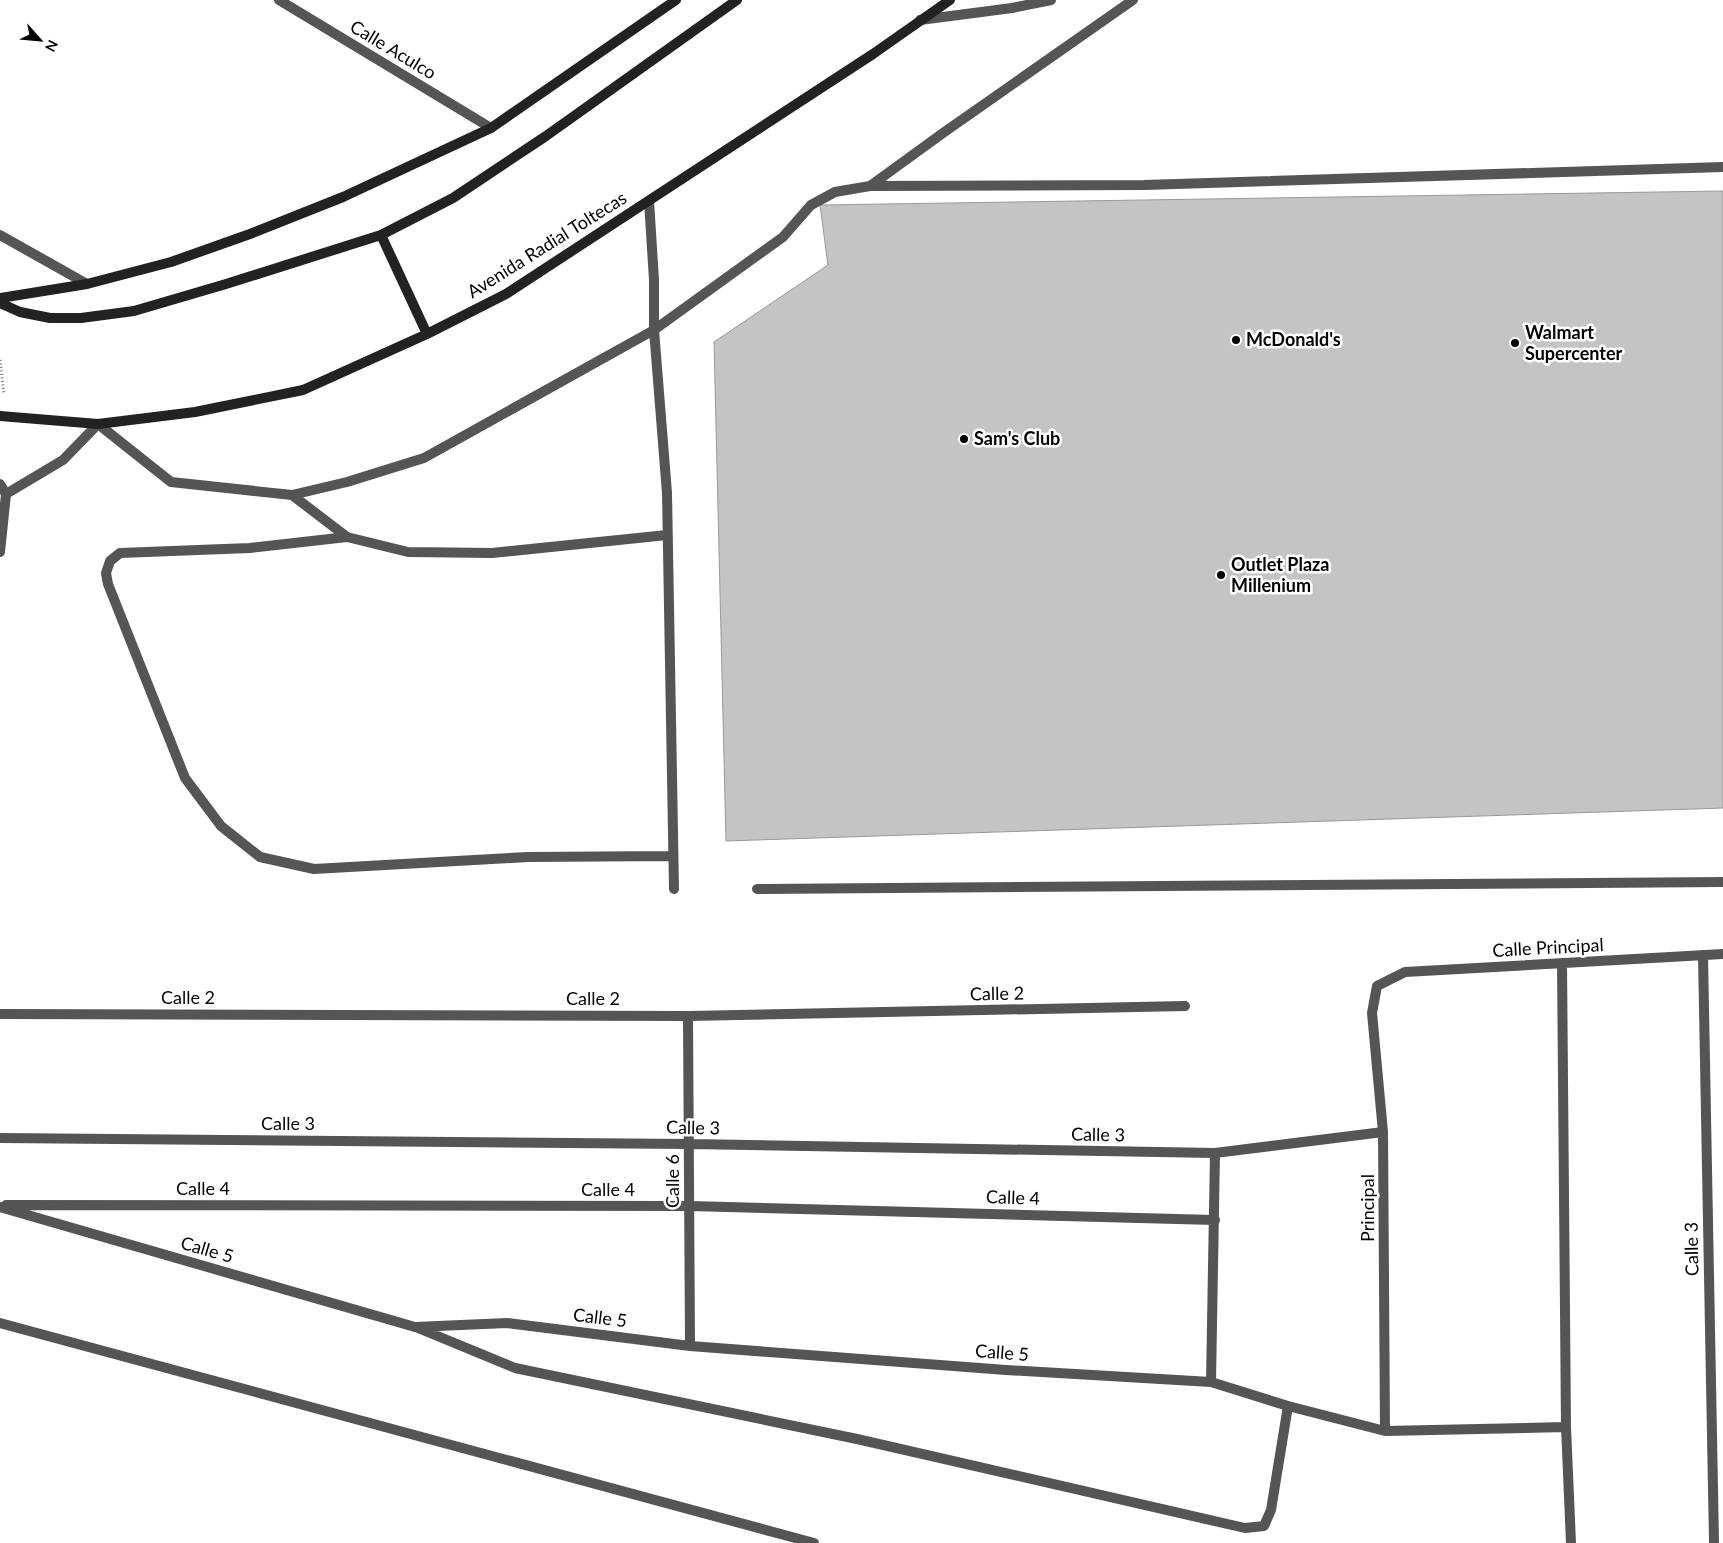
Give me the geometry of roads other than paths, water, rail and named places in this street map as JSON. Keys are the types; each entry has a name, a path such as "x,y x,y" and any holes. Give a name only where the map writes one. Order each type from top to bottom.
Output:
{"main road":[{"path":"0,298 87,284 171,262 250,234 343,197 490,128 676,0"},
{"path":"0,303 20,312 50,318 81,318 134,311 226,284 381,234 453,198 546,136 737,0"},
{"name":"Avenida Radial Toltecas","path":"4,416 98,424 195,412 304,390 427,334 506,294 865,59 950,0"},
{"path":"381,234 427,334"}],"street":[{"name":"Calle Aculco","path":"279,0 490,128"},
{"path":"920,20 1012,8 1051,0"},
{"path":"870,186 1133,0"},
{"path":"6,494 63,460 98,424 171,482 292,495 347,482 424,458 654,330 783,237 811,205 834,192 870,186 1144,185 1723,167"},
{"path":"649,201 654,280 654,330 667,493 674,889"},
{"path":"0,235 87,284"},
{"path":"0,484 6,494 0,552"},
{"path":"292,495 347,537"},
{"path":"668,534 492,553 408,552 347,537 250,548 131,552 120,553 110,561 106,574 108,584 185,778 221,826 260,856 314,869 528,857 673,856"},
{"path":"757,889 1723,882"},
{"name":"Calle Principal","path":"1377,986 1404,972 1723,954"},
{"name":"Calle 3","path":"1703,956 1714,1542"},
{"path":"1562,963 1566,1427 1571,1543"},
{"name":"Principal","path":"1377,986 1372,1013 1384,1132 1385,1431"},
{"name":"Calle 2","path":"0,1014 688,1016 1185,1006"},
{"name":"Calle 6","path":"688,1016 690,1346"},
{"name":"Calle 3","path":"0,1138 689,1144 1215,1153 1384,1132"},
{"path":"1211,1382 1215,1153"},
{"name":"Calle 5","path":"0,1206 415,1327 507,1323 690,1346 1006,1370 1211,1382 1288,1406 1385,1431 1566,1427"},
{"name":"Calle 4","path":"0,1206 689,1206 1215,1220"},
{"path":"0,1323 814,1543"},
{"path":"415,1327 515,1368 857,1438 1245,1528 1264,1526 1271,1510 1288,1406"}],"place":[{"name":"McDonald's","path":"1236,340"},
{"name":"Walmart Supercenter","path":"1515,343"},
{"name":"Sam's Club","path":"964,439"},
{"name":"Outlet Plaza Millenium","path":"1221,575"}]}
